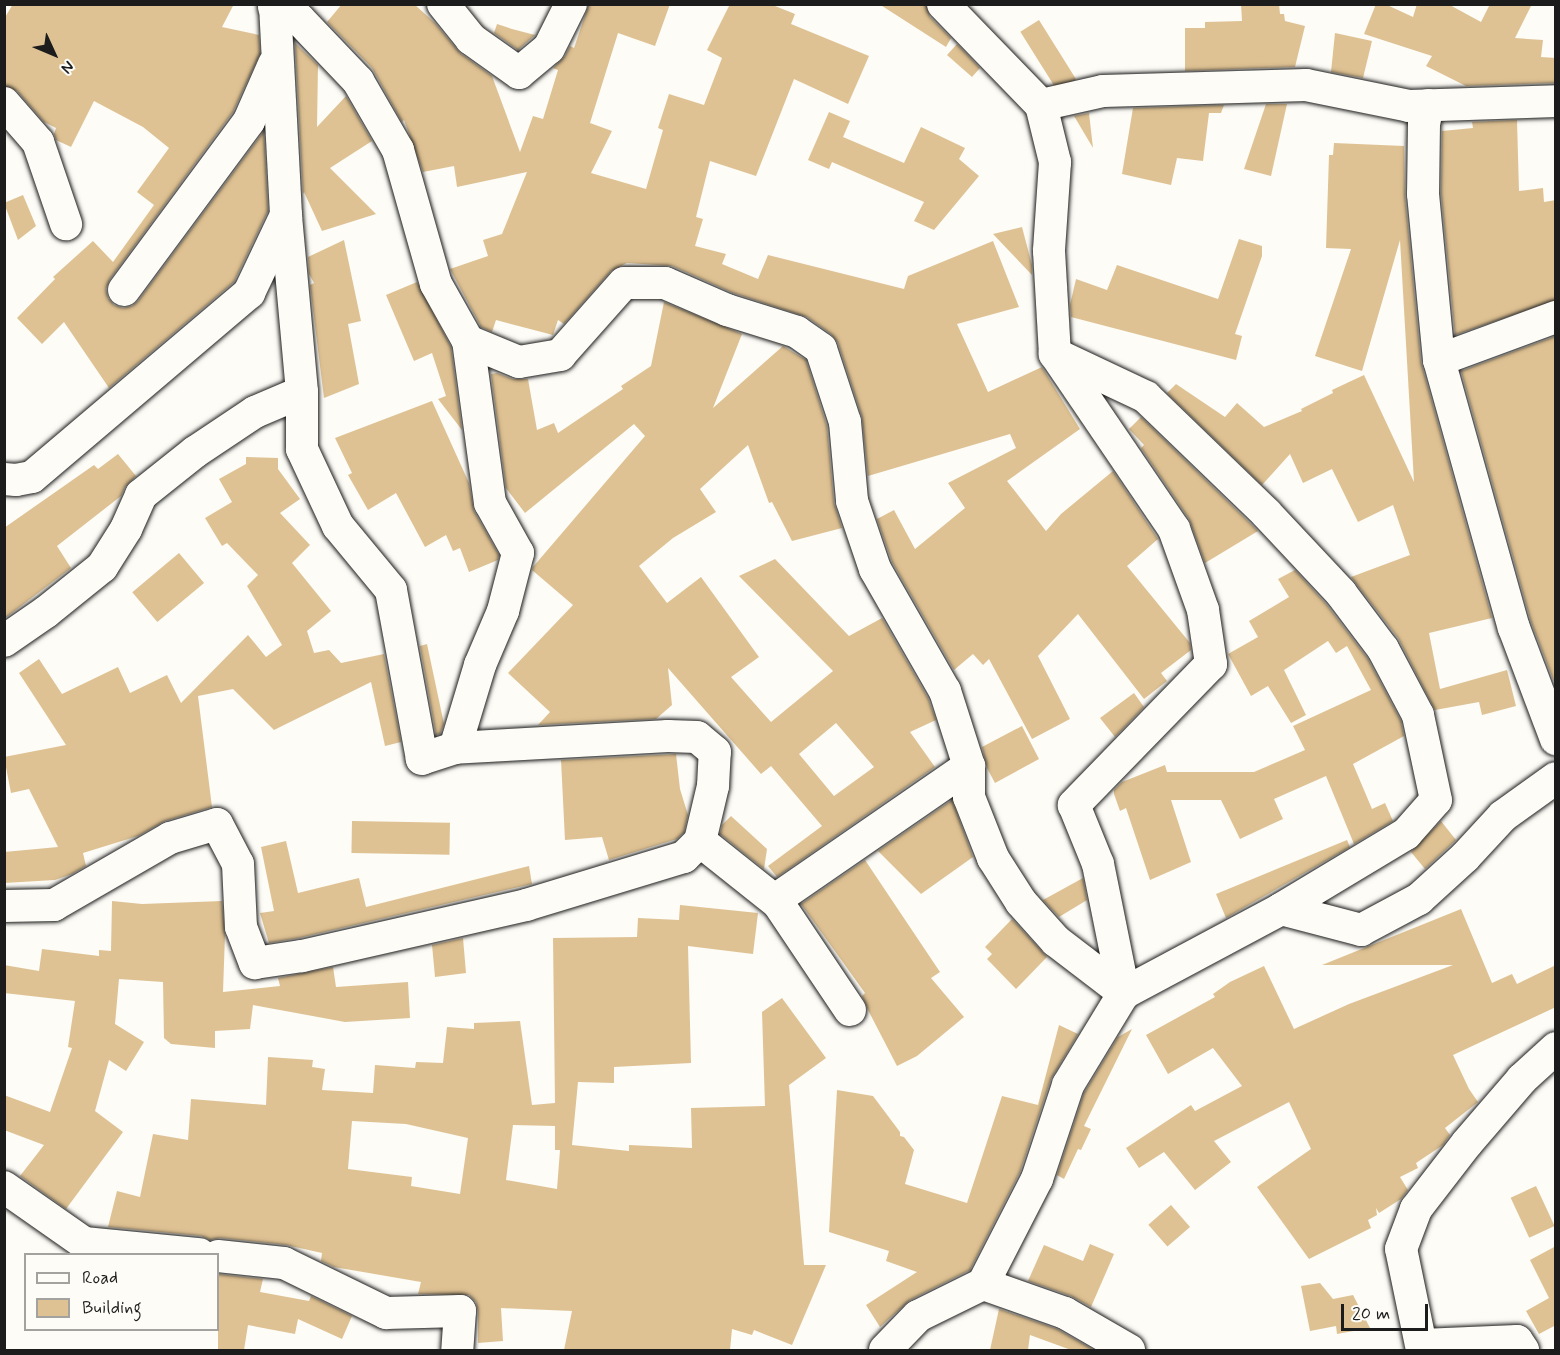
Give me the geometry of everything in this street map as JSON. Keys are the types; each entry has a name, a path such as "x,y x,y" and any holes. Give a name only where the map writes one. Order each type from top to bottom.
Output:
{"street":[{"path":"443,4 471,39 519,74 549,48 571,4"},
{"path":"943,4 1041,105 1055,162 1049,251 1055,354 1174,530 1203,610 1211,664 1074,805 1098,864 1124,993"},
{"path":"4,906 54,905 170,838 218,824 238,864 241,927 255,963 302,956 526,904 684,857 700,841 713,786 715,752 697,737 668,736 455,748 422,759 392,590 338,526 302,449 302,393 286,215 274,6 299,19 358,81 398,150 436,284 468,341 490,503 518,553 503,611 480,665 455,748"},
{"path":"124,290 249,121 276,60"},
{"path":"1041,105 1103,91 1306,85 1409,106 1556,101"},
{"path":"4,103 38,142 66,224"},
{"path":"1428,105 1424,124 1423,194 1439,360 1514,628 1556,739"},
{"path":"4,478 16,480 32,477 249,293 286,215"},
{"path":"468,341 519,362 560,355 624,283 665,284 727,310 797,332 821,349 845,422 852,501 875,569 945,691 969,766 969,797 993,858 1021,902 1056,941 1124,993"},
{"path":"1439,360 1556,317"},
{"path":"885,1350 918,1316 982,1284 1037,1179 1068,1085 1124,993 1281,909 1406,834 1436,800 1418,715 1383,649 1341,593 1266,513 1146,397 1055,354"},
{"path":"4,641 46,612 102,567 122,537 141,495 195,452 255,412 302,393"},
{"path":"775,900 969,766"},
{"path":"1281,909 1361,930 1419,899 1465,857 1503,816 1556,778"},
{"path":"700,841 775,900 850,1010"},
{"path":"1523,1350 1516,1341 1422,1348 1401,1249 1416,1209 1467,1143 1522,1079 1556,1048"},
{"path":"4,1187 84,1243 189,1253"},
{"path":"219,1256 284,1263 386,1312 460,1311 457,1350"},
{"path":"982,1284 1065,1313 1129,1350"}],"building":[{"path":"13,4 234,4 222,27 259,35 260,54 233,112 110,279 106,289 108,298 114,305 123,308 132,306 138,301 264,131 268,211 234,282 109,388 64,322 42,344 17,318 55,279 53,277 93,241 113,262 154,205 137,192 169,148 143,127 94,101 71,147 56,140 54,134 56,128 44,122 17,91 4,86 4,19"},
{"path":"342,4 414,4 435,23 460,53 492,76 520,152 533,116 543,119 558,70 553,68 565,56 570,46 574,48 589,4 670,4 655,46 618,33 590,123 612,131 591,173 646,189 663,130 658,128 669,94 704,105 722,58 707,50 730,4 770,4 795,14 791,24 869,56 848,104 794,79 756,176 710,161 696,217 703,219 695,246 726,254 722,264 758,279 768,255 904,289 908,276 993,241 1019,307 957,324 988,392 1042,367 1080,429 1007,481 1046,531 1061,514 1113,471 1158,539 1127,566 1190,643 1191,650 1161,673 1167,681 1144,699 1078,614 1038,656 1070,719 1032,739 989,659 983,665 973,654 954,670 892,562 877,519 894,510 915,549 965,508 948,483 1016,448 1010,434 868,476 862,417 838,343 831,334 807,317 733,293 672,266 627,263 611,271 564,324 558,320 553,335 496,320 492,332 481,327 450,269 488,256 483,240 502,234 527,172 457,187 454,166 423,172 404,120 402,122 372,68 327,22"},
{"path":"879,4 926,4 930,17 951,38 946,47"},
{"path":"1241,4 1279,4 1280,14 1284,14 1285,21 1305,26 1295,67 1185,71 1185,28 1205,28 1205,22 1242,21"},
{"path":"1376,4 1385,4 1413,17 1417,4 1448,4 1481,22 1490,4 1532,4 1515,38 1543,40 1541,57 1556,58 1556,83 1466,86 1426,66 1432,56 1364,34"},
{"path":"1039,20 1076,79 1057,91 1020,32"},
{"path":"497,24 535,35 518,50 494,33"},
{"path":"1335,33 1372,41 1363,78 1331,72"},
{"path":"295,43 318,65 317,127 346,96 372,141 330,168 376,214 322,231 304,192 303,194"},
{"path":"957,44 980,68 972,77 947,55"},
{"path":"1266,104 1287,104 1271,176 1244,169"},
{"path":"1224,105 1221,113 1209,113 1203,161 1177,158 1171,185 1122,174 1133,108"},
{"path":"829,112 850,121 843,137 904,163 921,127 965,148 959,159 979,176 934,230 914,221 924,202 832,162 829,169 808,160"},
{"path":"1089,113 1093,148 1074,116"},
{"path":"1517,120 1519,191 1543,188 1544,202 1556,200 1556,300 1455,335 1441,193 1442,131 1473,128 1472,122"},
{"path":"1404,132 1405,196 1421,362 1492,618 1429,633 1440,689 1507,670 1516,706 1482,715 1479,702 1435,710 1398,638 1351,577 1410,555 1393,505 1358,522 1332,469 1303,483 1290,454 1262,485 1167,393 1176,384 1225,417 1237,403 1264,427 1302,411 1301,409 1333,393 1332,390 1364,375 1414,482 1400,240 1362,371 1315,356 1351,249 1326,248 1329,155 1333,155 1334,143 1404,146"},
{"path":"23,195 36,226 18,240 4,203"},
{"path":"1022,227 1032,265 1032,275 993,234"},
{"path":"1239,239 1262,246 1262,256 1235,334 1242,336 1236,360 1071,317 1070,305 1076,279 1107,290 1117,265 1218,299"},
{"path":"344,240 361,321 348,324 359,384 324,398 310,285 314,283 309,274 308,257"},
{"path":"417,282 451,347 462,430 438,399 446,396 432,353 414,361 386,295"},
{"path":"664,302 742,334 713,408 783,346 806,360 827,426 834,503 842,528 792,541 772,502 769,503 748,445 700,489 716,512 673,538 639,566 667,603 701,577 759,657 731,677 771,722 833,671 739,576 775,559 849,636 882,618 928,698 936,720 910,732 935,767 777,877 768,866 822,826 771,766 761,774 668,668 672,705 656,719 538,725 550,712 508,673 573,605 532,570 533,567 645,436 634,424 525,513 506,488 491,374 497,373 513,379 528,379 537,430 554,423 558,433 623,389 621,386 651,366","holes":["836,723 874,767 834,796 799,754"]},
{"path":"1556,336 1556,687 1531,622 1461,371"},
{"path":"432,401 469,483 474,511 499,555 498,560 469,572 460,548 453,551 446,535 425,547 396,493 368,510 348,475 352,473 335,438"},
{"path":"1141,417 1258,531 1205,563 1189,519 1141,448 1144,445 1129,429"},
{"path":"118,454 136,476 125,487 121,496 57,546 71,568 4,619 4,528 94,465 98,469"},
{"path":"246,457 278,458 278,469 300,499 280,513 310,545 292,563 331,611 307,631 314,653 329,650 341,663 384,654 401,742 385,746 371,682 274,730 233,689 198,696 212,807 165,821 138,836 83,853 86,866 72,874 55,880 4,883 4,852 58,847 29,789 11,793 4,757 66,745 19,673 39,659 62,694 118,667 130,693 167,675 181,703 248,635 266,657 282,645 247,586 258,575 227,543 222,546 205,518 232,502 219,479 246,464"},
{"path":"179,553 204,583 157,622 132,592"},
{"path":"1295,570 1327,605 1368,659 1401,721 1404,736 1353,764 1372,809 1385,803 1393,821 1354,844 1326,776 1274,799 1283,819 1240,839 1221,800 1171,800 1191,862 1150,880 1126,808 1120,811 1114,794 1114,790 1122,782 1165,765 1167,772 1254,772 1305,750 1293,726 1371,690 1347,646 1336,653 1328,641 1284,670 1306,715 1291,723 1268,686 1251,696 1228,654 1258,637 1249,621 1289,597 1278,579"},
{"path":"427,644 444,724 440,734 436,735 420,646"},
{"path":"1134,693 1144,707 1115,737 1100,718"},
{"path":"1022,726 1039,759 995,783 987,768 982,747"},
{"path":"676,754 680,789 688,815 684,832 677,839 609,860 602,837 565,840 561,760"},
{"path":"952,800 973,857 921,894 878,851"},
{"path":"731,816 767,849 764,869 720,834 722,825"},
{"path":"352,821 450,823 449,855 351,853"},
{"path":"1441,821 1456,840 1425,869 1411,852"},
{"path":"1347,840 1350,847 1226,918 1216,894"},
{"path":"286,841 298,893 359,878 366,907 529,866 532,884 269,943 260,913 274,911 261,847"},
{"path":"865,860 940,972 931,978 964,1017 917,1056 897,1066 868,1010 862,996 865,993 801,904"},
{"path":"1083,878 1087,900 1059,917 1043,900"},
{"path":"112,901 142,904 222,901 225,935 223,992 280,986 278,978 333,967 336,987 408,982 410,1018 345,1022 253,1005 250,1029 215,1031 215,1048 171,1044 164,1038 163,982 119,979 115,1024 144,1042 126,1071 109,1060 95,1111 123,1132 66,1209 20,1176 44,1145 4,1130 4,1095 50,1112 72,1048 68,1047 75,1001 4,993 4,965 39,971 42,949 99,956 99,950 111,951"},
{"path":"680,905 758,913 753,954 688,946 691,1063 614,1067 614,1083 578,1082 572,1145 629,1151 629,1145 692,1148 691,1108 765,1106 762,1012 782,998 826,1058 789,1085 804,1265 826,1265 792,1345 754,1330 752,1335 732,1329 730,1350 564,1350 572,1311 501,1308 503,1341 478,1343 478,1312 476,1302 469,1295 418,1294 421,1282 334,1267 321,1261 322,1253 286,1245 220,1238 210,1240 201,1236 108,1227 117,1191 140,1197 153,1134 188,1140 191,1099 266,1105 268,1057 313,1060 312,1067 325,1069 322,1090 373,1093 375,1065 415,1068 416,1062 443,1063 447,1027 474,1029 474,1023 520,1021 532,1105 555,1103 553,938 637,937 638,918 679,920","holes":["352,1121 406,1124 468,1138 460,1194 411,1186 412,1177 348,1169","513,1125 555,1126 555,1150 560,1150 557,1189 506,1180"]},
{"path":"1461,909 1492,983 1512,974 1517,984 1556,965 1556,1007 1453,1055 1469,1089 1478,1102 1445,1128 1450,1135 1443,1145 1416,1163 1418,1168 1400,1177 1408,1190 1401,1199 1379,1213 1376,1208 1377,1215 1368,1220 1371,1228 1309,1259 1257,1187 1311,1149 1289,1102 1214,1141 1231,1162 1195,1190 1164,1152 1139,1168 1126,1148 1191,1105 1195,1111 1242,1086 1213,1048 1168,1074 1146,1035 1215,997 1213,994 1230,982 1264,966 1294,1029 1349,1004 1453,965 1322,965"},
{"path":"1012,919 1047,957 1016,989 987,959 992,954 985,947"},
{"path":"463,938 466,973 435,977 432,945"},
{"path":"1059,1025 1078,1034 1051,1079 1020,1172 970,1270 910,1300 880,1327 866,1305 917,1272 886,1261 889,1251 829,1232 837,1090 873,1096 900,1132 900,1136 904,1137 914,1150 905,1184 967,1203 1002,1096 1038,1105"},
{"path":"1132,1029 1084,1126 1091,1129 1081,1150 1078,1149 1064,1179 1057,1175 1084,1093 1118,1037"},
{"path":"1536,1186 1555,1226 1529,1238 1511,1198"},
{"path":"1171,1205 1190,1227 1167,1247 1148,1225"},
{"path":"1090,1244 1114,1254 1091,1307 1071,1296 1028,1281 1044,1245 1083,1261"},
{"path":"1556,1246 1556,1325 1539,1334 1526,1311 1549,1298 1530,1260"},
{"path":"219,1274 263,1279 260,1292 309,1301 311,1296 352,1316 342,1339 298,1319 295,1334 248,1325 244,1350 218,1350"},
{"path":"1320,1283 1333,1299 1353,1295 1370,1328 1337,1334 1336,1326 1310,1331 1301,1286"},
{"path":"999,1309 1057,1329 1094,1350 1071,1350 1030,1335 1028,1350 990,1350"}]}
